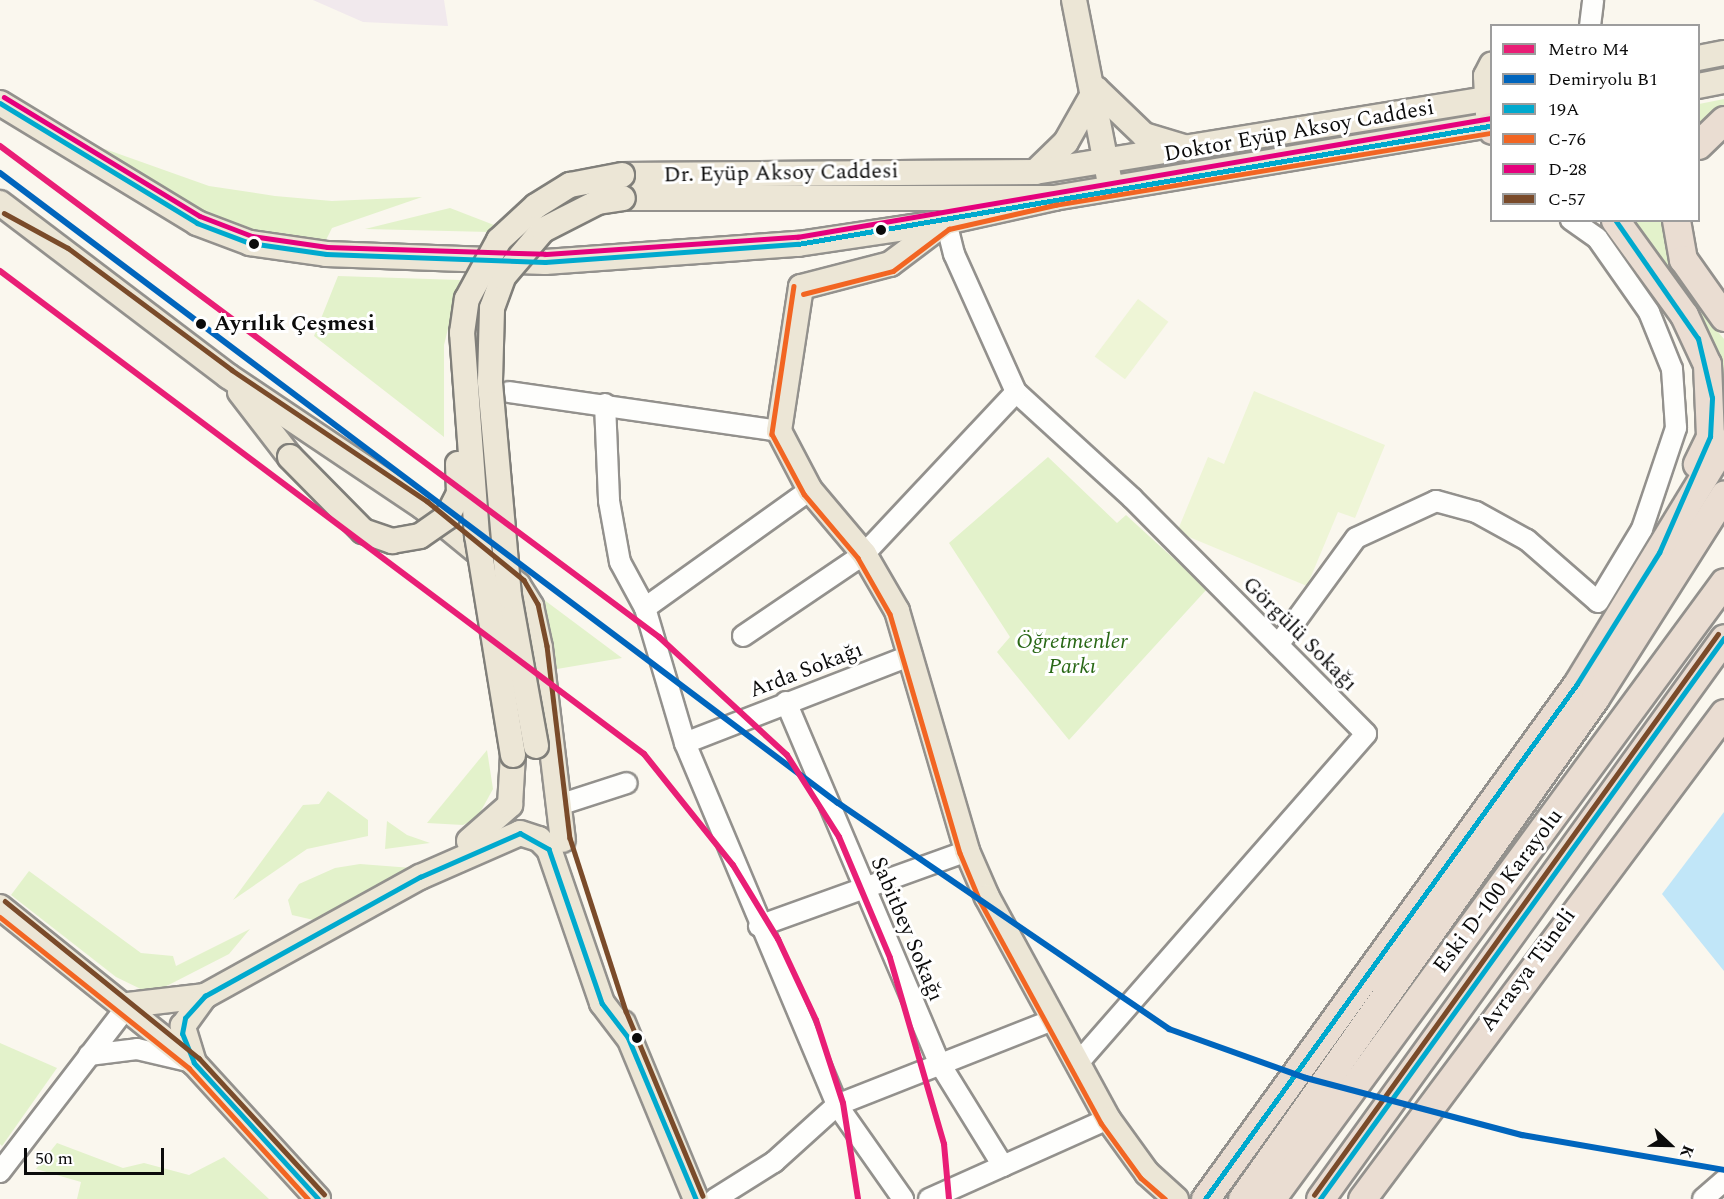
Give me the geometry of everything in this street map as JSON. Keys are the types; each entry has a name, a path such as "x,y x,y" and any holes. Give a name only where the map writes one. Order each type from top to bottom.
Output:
{"highway":[{"path":"1700,143 1724,120"},
{"path":"1616,222 1698,339 1712,398 1710,437 1659,553"},
{"path":"1676,222 1683,260 1724,317"},
{"path":"1205,1199 1570,694 1659,553 1724,442"},
{"path":"1242,1199 1588,707 1724,495"},
{"name":"Eski D-100 Karayolu","path":"1271,1199 1724,580"},
{"name":"Eski D-100 Karayolu","path":"1320,1199 1724,638"},
{"path":"1698,744 1724,712"},
{"path":"1698,744 1724,720"},
{"name":"Avrasya Tüneli","path":"1364,1199 1698,744"}],"main road":[{"path":"1074,0 1096,89 1106,164 1113,192"},
{"path":"1489,99 1486,76 1490,66"},
{"path":"1700,86 1724,81"},
{"path":"1096,89 1144,135 1191,150"},
{"path":"1035,172 1076,128 1096,89"},
{"name":"Doktor Eyüp Aksoy Caddesi","path":"1106,164 1489,99"},
{"name":"Dr. Eyüp Aksoy Caddesi","path":"0,104 197,223 284,250 545,262 798,244 946,222 1054,198"},
{"name":"Dr. Eyüp Aksoy Caddesi","path":"563,840 536,746 509,596 490,381 492,308 503,278 543,230 598,202 623,198 1054,198 1113,192 1490,127"},
{"name":"Dr. Eyüp Aksoy Caddesi","path":"420,877 493,824 510,804 513,755 477,537 462,333 479,273 518,221 570,185 622,174 1035,172 1106,164"},
{"path":"0,203 64,254 228,376 423,507 518,585 531,606 540,648 563,840 628,1036 696,1199"},
{"path":"0,220 64,254"},
{"name":"Dr. Eyüp Aksoy Caddesi","path":"779,431 801,288 890,264 946,222"},
{"path":"228,376 290,457 363,531 392,541 420,536 447,516 459,493 462,333"},
{"path":"779,431 810,490 864,554 897,611 912,655 967,851 1053,1020 1108,1119 1147,1173 1176,1199"},
{"path":"128,1005 205,996 420,877 510,834 539,839 552,856 602,1003 628,1036"},
{"path":"0,907 128,1005 194,1063 318,1199"},
{"path":"194,1063 183,1026 205,996"}],"street":[{"path":"1590,24 1593,0"},
{"name":"Görgülü Sokağı","path":"946,222 954,254 1016,392 1278,645 1366,734 1077,1064"},
{"path":"1278,645 1356,538 1436,501 1476,512 1527,540 1598,602 1642,529 1676,428 1672,369 1649,312 1597,238 1574,222"},
{"path":"509,392 606,404 779,431"},
{"path":"743,636 864,554 1016,392"},
{"path":"606,404 609,501 620,562 645,608 685,743 759,926 837,1105 903,1199"},
{"path":"645,608 810,490"},
{"name":"Arda Sokağı","path":"685,743 912,655"},
{"name":"Sabitbey Sokağı","path":"786,702 863,888 940,1064 1003,1166"},
{"path":"560,805 627,783"},
{"path":"759,926 967,851"},
{"path":"0,1172 128,1005"},
{"path":"715,1199 774,1162 837,1105 1053,1020"},
{"path":"89,1055 137,1049 194,1063"},
{"path":"929,1199 1108,1119"},
{"path":"1704,1199 1724,1181"}],"shaded area":[{"path":"313,0 444,0 448,26 363,22"}],"green space":[{"path":"1724,99 1724,115 1700,136 1700,104"},
{"path":"105,149 209,186 275,196 332,201 422,197 332,228 324,244 262,234 217,217 172,196 103,154"},
{"path":"450,208 494,225 490,232 365,229"},
{"path":"1634,222 1667,222 1679,286 1724,339 1724,420 1713,340"},
{"path":"338,276 460,280 444,345 444,437 314,336"},
{"path":"1138,299 1168,322 1125,379 1095,357"},
{"path":"1254,391 1385,445 1355,518 1338,512 1307,586 1177,532 1208,457 1224,464"},
{"name":"Öğretmenler Parkı","path":"1048,457 1117,523 1126,515 1207,589 1069,740 997,652 1010,637 949,543"},
{"path":"543,599 622,658 557,669"},
{"path":"487,750 493,789 477,818 463,825 427,823"},
{"path":"328,791 368,820 368,836 307,849 233,900 303,805 319,804"},
{"path":"387,821 407,835 430,843 385,849"},
{"path":"360,864 412,868 318,921 292,915 288,900 299,884 335,868"},
{"path":"29,871 141,953 173,956 176,966 250,929 229,954 151,994 116,977 11,895"},
{"path":"0,1043 57,1068 2,1146 0,1144"},
{"path":"57,1143 123,1168 144,1163 189,1175 224,1157 269,1199 77,1199 81,1182 36,1169"}],"water":[{"path":"1724,812 1724,971 1662,894"}],"metro line":[{"name":"M4","path":"0,146 659,637 787,755 839,837 890,958 944,1144 949,1199"},
{"name":"M4","path":"0,271 644,754 733,865 778,939 816,1020 843,1103 858,1199"}],"rail line":[{"name":"B1","path":"0,173 838,803 1169,1029 1306,1078 1522,1135 1724,1170"}],"transit line":[{"name":"D-28","path":"4,97 200,216 252,236 327,247 545,254 797,237 1490,118"},
{"name":"19A","path":"0,103 197,223 250,243 326,254 545,262 798,244 1489,126"},
{"name":"C-76","path":"803,294 893,271 949,229 1055,205 1490,133"},
{"name":"C-57","path":"4,213 68,248 232,370 427,501 524,580 538,604 547,646 570,838 626,1011 703,1196"},
{"name":"19A","path":"1205,1199 1577,684 1659,553 1710,437 1712,398 1698,339 1616,222"},
{"name":"C-76","path":"794,286 772,434 804,494 858,558 890,614 960,853 980,901 1101,1123 1141,1178 1165,1199"},
{"name":"C-57","path":"1314,1195 1718,634"},
{"name":"19A","path":"1320,1199 1724,638"},
{"name":"19A","path":"318,1199 194,1063 182,1034 185,1018 205,996 420,877 520,833 549,849 602,1003 628,1037 696,1199"},
{"name":"C-57","path":"5,901 199,1058 324,1194"},
{"name":"C-76","path":"0,917 189,1068 308,1199"}],"place":[{"name":"Ayrılık Çeşmesi","path":"201,324"}]}
